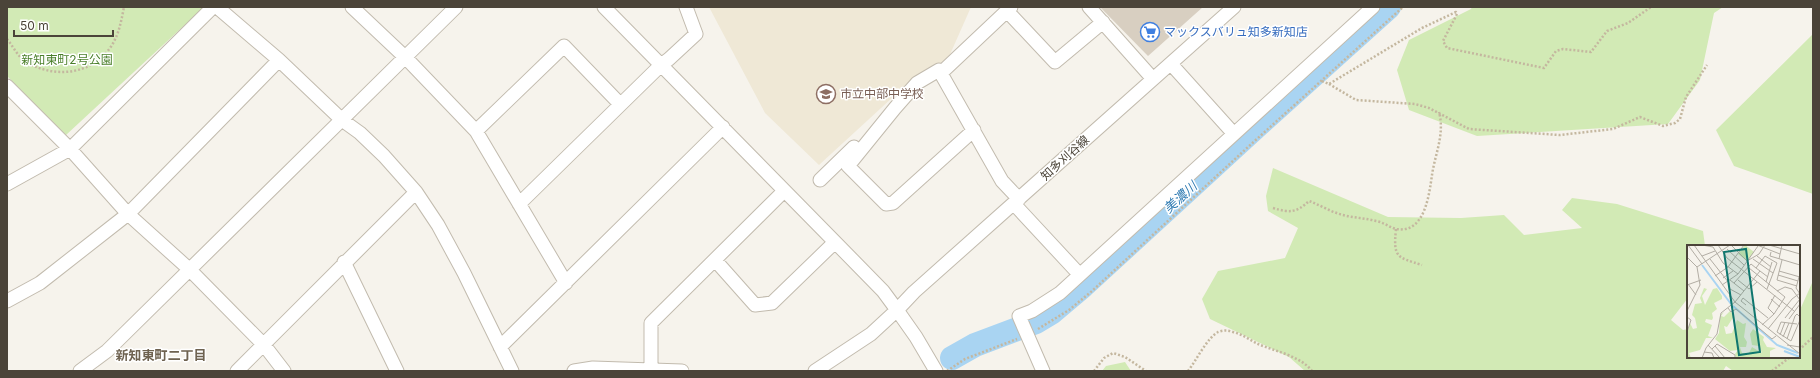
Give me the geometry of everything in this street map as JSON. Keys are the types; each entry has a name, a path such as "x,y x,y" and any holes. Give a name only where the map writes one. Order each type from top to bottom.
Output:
{"street":[{"path":"7,184 70,149 213,7"},
{"path":"217,7 279,60 342,120 360,133 384,156 416,192 438,225 453,252 484,311 512,371"},
{"path":"352,7 406,58 476,131 566,282"},
{"path":"80,371 107,351 406,58 456,7"},
{"path":"604,7 723,127 784,192 883,291 916,337 936,371"},
{"path":"519,204 660,65 670,59 696,34 686,7"},
{"path":"1089,7 1153,79"},
{"name":"知多刈谷線","path":"815,371 871,334 914,292 1234,7"},
{"path":"1043,371 1019,316 1032,311 1060,293 1079,274 1373,7"},
{"path":"941,74 1009,9 1055,62 1103,22"},
{"path":"476,131 564,46 620,104"},
{"path":"7,301 40,283 128,214 279,60"},
{"path":"1171,64 1234,134"},
{"path":"974,130 893,203 886,204 848,166 862,147 917,83 938,70 974,130 1002,181 1016,202 1079,274"},
{"path":"7,86 70,149 128,214 189,269 264,344 284,371"},
{"path":"500,347 723,127"},
{"path":"820,180 858,144 862,147"},
{"path":"236,371 416,192"},
{"path":"651,370 651,323 784,192"},
{"path":"715,260 755,304 772,303 835,242"},
{"path":"344,262 397,371"},
{"path":"574,371 593,368 682,371"}],"path":[{"path":"7,39 22,60 44,71 66,73 82,68 98,60 109,48 119,32 124,7"},
{"path":"947,371 965,359 1052,322 1092,291 1403,7"},
{"path":"1329,84 1422,28 1456,12 1458,14 1443,41 1447,48 1544,68 1556,51 1563,49 1591,52 1607,31 1628,23 1651,7"},
{"path":"1322,80 1356,100 1415,104 1439,112 1469,129 1560,135 1613,129 1640,118 1663,126 1675,123 1680,119 1686,97 1707,65"},
{"path":"1273,208 1296,212 1309,201 1343,215 1380,222 1396,229 1413,226 1419,220 1430,192 1440,140 1441,120 1439,112"},
{"path":"1396,229 1397,254 1400,259 1422,266"},
{"path":"1188,371 1211,339 1220,332 1226,330 1234,332 1256,343 1279,350 1304,363 1312,371"},
{"path":"1800,349 1813,337"},
{"path":"1094,371 1104,358 1113,353 1125,356 1146,371"},
{"path":"1772,371 1789,358"}],"shaded area":[{"name":"市立中部中学校","path":"709,7 971,7 948,59 917,75 819,165 765,113"}],"green space":[{"name":"新知東町2号公園","path":"7,7 203,8 66,135 7,76"},
{"path":"1472,7 1723,7 1714,13 1700,80 1668,124 1477,136 1409,110 1397,70 1409,40 1471,9"},
{"path":"1813,34 1813,194 1734,166 1716,130"},
{"path":"1273,168 1388,217 1461,218 1504,215 1524,235 1582,228 1562,210 1572,198 1617,204 1703,231 1705,245 1687,245 1687,299 1671,320 1683,330 1687,329 1687,358 1800,358 1800,310 1812,283 1813,371 1733,371 1726,366 1723,371 1305,371 1289,357 1210,319 1202,299 1218,271 1285,258 1298,228 1268,211 1266,196"},
{"path":"1125,362 1131,371 1102,371 1106,366"}],"building":[{"name":"マックスバリュ知多新知店","path":"1100,7 1203,7 1148,56"}],"waterway":[{"name":"美濃川","path":"952,358 975,345 1036,322 1051,313 1083,286 1389,7"}],"place":[{"name":"マックスバリュ知多新知店","path":"1150,32"},
{"name":"市立中部中学校","path":"826,94"}],"district":[{"name":"新知東町二丁目","path":"161,355"}]}
